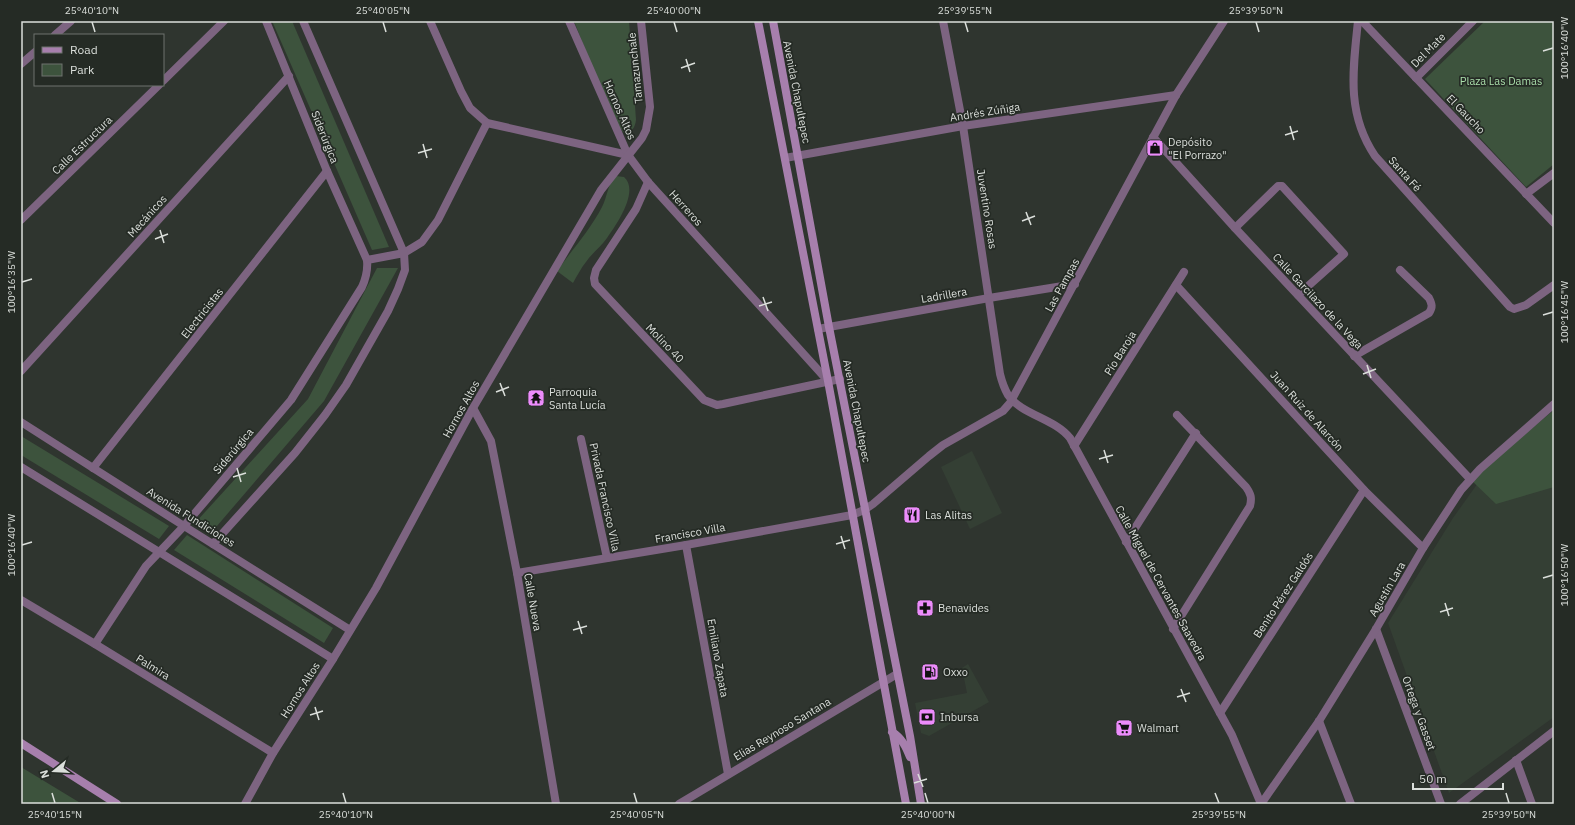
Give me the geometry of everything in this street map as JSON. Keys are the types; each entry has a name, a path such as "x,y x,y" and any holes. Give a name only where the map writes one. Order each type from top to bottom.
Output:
{"main road":[{"path":"758,21 828,381 906,804"},
{"name":"Avenida Chapultepec","path":"772,21 864,510 922,804"},
{"path":"892,732 899,736 902,740 916,775"},
{"path":"21,743 118,804"}],"street":[{"path":"56,34 71,21"},
{"path":"164,80 224,21"},
{"name":"Siderúrgica","path":"95,644 146,566 184,526 291,400 362,287 368,271 367,260 327,171 290,76 266,21"},
{"path":"213,544 295,453 325,415 346,385 388,311 405,270 404,253 303,21"},
{"path":"430,21 467,103 470,108 487,123 628,155"},
{"name":"Hornos Altos","path":"245,804 273,753 376,588 473,408 601,190 628,155 569,21"},
{"name":"Tamazunchale","path":"628,155 642,138 646,130 650,107 641,21"},
{"name":"Juventino Rosas","path":"943,21 963,126 1000,374 1003,386 1012,399"},
{"name":"Las Pampas","path":"864,510 929,456 1007,407 1075,284 1176,95 1224,21"},
{"name":"Santa Fé","path":"1358,21 1353,67 1353,96 1358,122 1366,142 1375,156 1510,307 1514,309 1520,308 1554,285"},
{"name":"El Gaucho","path":"1362,21 1554,223"},
{"name":"Del Mate","path":"1416,78 1473,21"},
{"path":"21,64 34,53"},
{"name":"Mecánicos","path":"21,371 290,76"},
{"name":"Calle Estructura","path":"21,220 158,86"},
{"name":"Andrés Zúñiga","path":"785,158 798,157 963,126 1176,95"},
{"path":"367,260 404,253 422,242 438,220 487,123"},
{"name":"Calle Garcilazo de la Vega","path":"1153,136 1235,228 1470,479"},
{"name":"Herreros","path":"628,155 648,182 828,381"},
{"name":"Electricistas","path":"93,468 327,171"},
{"path":"1526,194 1554,172"},
{"name":"Molino 40","path":"648,182 636,208 596,270 594,278 595,284 704,400 710,404 717,405 840,379"},
{"path":"1235,228 1278,186 1282,186 1344,254 1298,296"},
{"path":"1354,356 1429,313 1432,309 1432,304 1429,298 1400,270"},
{"name":"Pío Baroja","path":"1074,446 1184,272"},
{"name":"Ladrillera","path":"818,329 1075,284"},
{"name":"Juan Ruiz de Alarcón","path":"1176,285 1364,490 1423,548"},
{"name":"Calle Miguel de Cervantes Saavedra","path":"1012,399 1058,426 1064,431 1074,446 1220,713 1240,753 1261,804"},
{"name":"Agustín Lara","path":"1261,804 1319,721 1376,629 1423,548 1470,479 1554,404"},
{"name":"Calle Nueva","path":"473,408 491,441 517,573 556,804"},
{"path":"1173,629 1250,506 1252,500 1246,487 1196,433 1177,415"},
{"name":"Avenida Fundiciones","path":"21,422 350,630"},
{"path":"1126,542 1196,433"},
{"name":"Privada Francisco Villa","path":"581,439 607,558"},
{"path":"21,467 333,659"},
{"name":"Benito Pérez Galdós","path":"1220,713 1364,490"},
{"name":"Francisco Villa","path":"517,573 686,545 852,515 864,510"},
{"name":"Emiliano Zapata","path":"686,545 728,774"},
{"name":"Palmira","path":"21,600 273,753"},
{"name":"Ortega y Gasset","path":"1376,629 1441,804"},
{"name":"Elias Reynoso Santana","path":"679,804 897,674"},
{"path":"1319,721 1351,804"},
{"path":"1460,804 1554,731"},
{"path":"1516,760 1532,804"}],"shaded area":[{"path":"1554,415 1554,717 1449,793 1388,623 1453,518 1480,480"},
{"path":"972,451 1002,513 970,529 941,467"},
{"path":"968,664 989,702 929,736 921,733 915,703 967,693 962,668"}],"green space":[{"path":"272,21 292,21 389,247 372,250"},
{"path":"574,21 629,21 636,120 634,128 628,132 623,132 614,122"},
{"name":"Plaza Las Damas","path":"1485,21 1554,21 1554,164 1526,187 1425,79"},
{"path":"616,176 624,177 628,183 629,191 625,208 621,217 607,238 588,259 573,283 557,271 597,215 604,203 609,186"},
{"path":"377,268 398,268 324,401 211,533 195,523 308,399"},
{"path":"1554,410 1554,487 1496,504 1470,479"},
{"path":"21,436 169,526 159,539 21,455"},
{"path":"187,535 333,628 324,643 174,550"},
{"path":"21,767 82,804 21,804"}],"place":[{"name":"Depósito \"El Porrazo\"","path":"1155,148"},
{"name":"Parroquia Santa Lucía","path":"536,398"},
{"name":"Las Alitas","path":"912,515"},
{"name":"Benavides","path":"925,608"},
{"name":"Oxxo","path":"930,672"},
{"name":"Inbursa","path":"927,717"},
{"name":"Walmart","path":"1124,728"}]}
